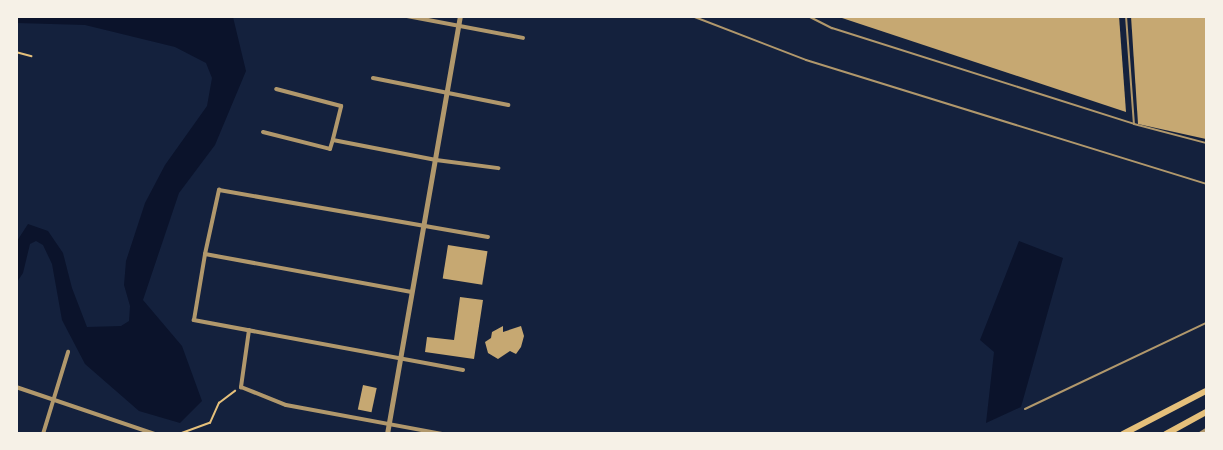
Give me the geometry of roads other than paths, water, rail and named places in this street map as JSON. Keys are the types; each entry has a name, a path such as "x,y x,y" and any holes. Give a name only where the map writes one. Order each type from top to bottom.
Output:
{"main road":[{"path":"1122,434 1206,391"},
{"path":"1166,434 1206,412"}],"street":[{"path":"407,16 523,38"},
{"path":"387,434 460,16"},
{"path":"373,78 508,105"},
{"path":"263,132 330,149 333,140 341,106 276,89"},
{"path":"333,140 436,160 498,168"},
{"path":"463,370 194,320 206,254 219,190 488,237"},
{"path":"206,254 413,292"},
{"path":"249,330 241,387 286,405 389,422 443,434"},
{"path":"43,434 69,352"},
{"path":"16,387 155,434"},
{"path":"1200,434 1206,430"}],"lane":[{"path":"692,16 806,60 1206,184"},
{"path":"808,16 832,27 1134,124 1206,143"},
{"path":"1126,16 1134,124"},
{"path":"1025,409 1206,323"}],"water":[{"path":"17,16 233,17 246,71 215,145 179,193 143,300 182,346 202,401 180,423 139,411 85,364 62,320 52,264 43,245 36,241 30,244 23,273 17,282 17,241 28,224 48,231 63,253 72,288 87,327 121,326 129,321 130,306 124,285 126,261 145,203 165,165 207,106 212,78 206,63 175,47 85,25 17,23"},
{"path":"1019,241 1063,258 1021,407 986,423 994,352 980,340"}]}
